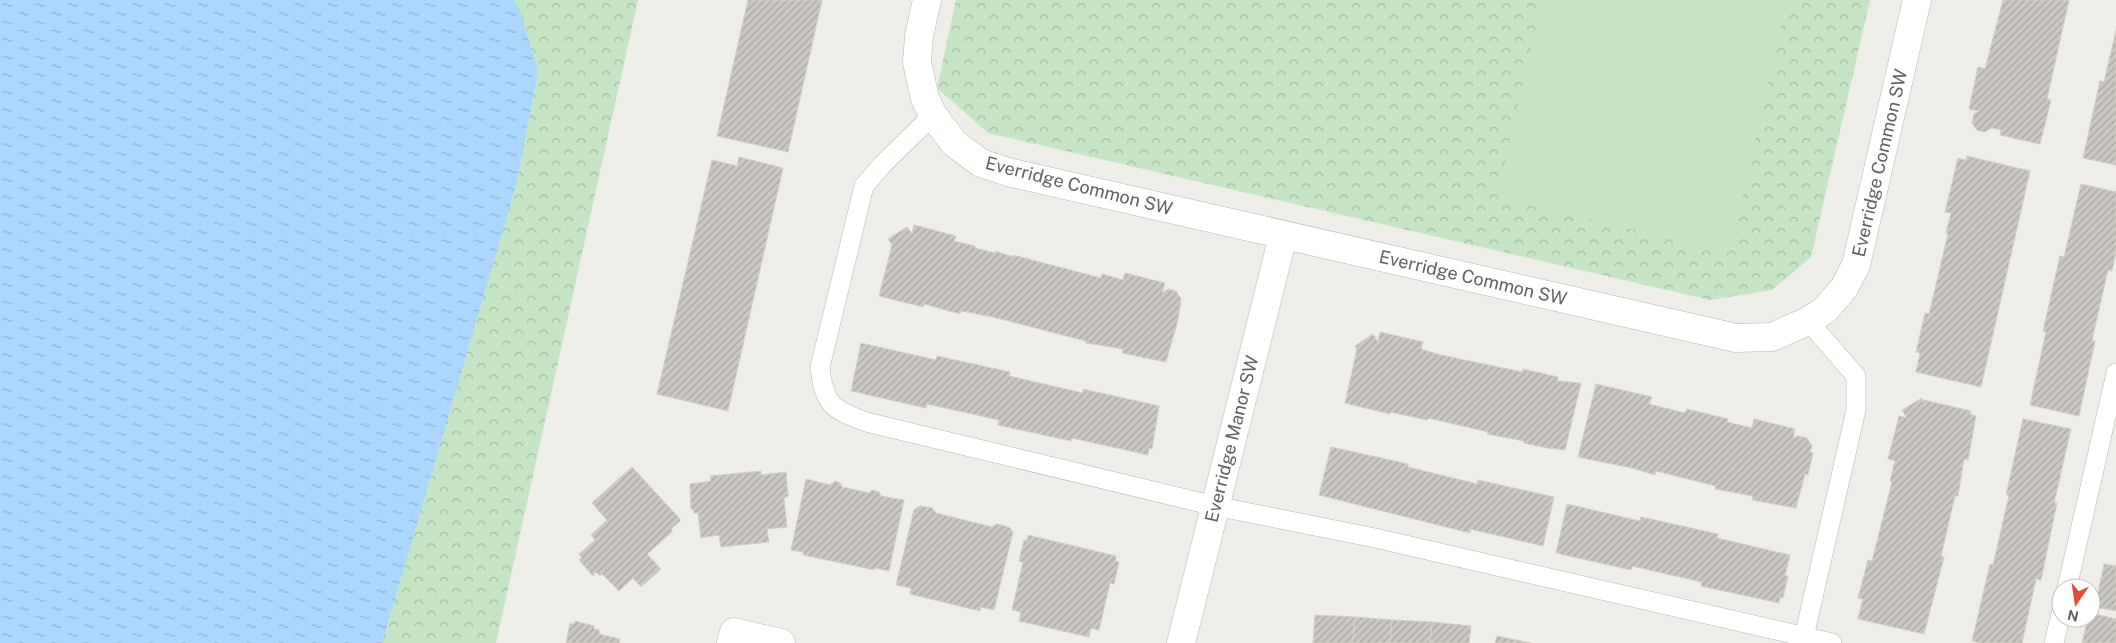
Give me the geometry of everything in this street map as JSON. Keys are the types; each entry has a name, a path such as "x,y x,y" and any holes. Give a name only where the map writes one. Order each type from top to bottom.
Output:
{"street":[{"name":"Everridge Common SW","path":"927,0 919,36 917,62 926,99 933,115 954,143 980,163 1008,172 1283,236 1736,338 1772,337 1808,321 1825,310 1844,288 1856,265 1917,0"},
{"name":"Everridge Manor SW","path":"1181,643 1283,236"},
{"path":"731,643 734,632 781,643"}],"lane":[{"path":"933,115 882,165 864,186 820,367 822,387 834,408 866,422 1215,506 1375,538 1832,643"},
{"path":"1804,637 1856,410 1856,376 1808,321"},
{"path":"2069,578 2116,373"},
{"path":"2054,643 2058,628"}],"green space":[{"path":"0,0 638,0 496,643 0,643"},
{"path":"956,0 1870,0 1811,257 1772,290 1710,300 988,133 937,88"},
{"path":"1542,0 1787,0 1730,252 1497,198"}],"water":[{"path":"0,0 514,0 519,8 538,71 516,185 382,643 0,643"}],"building":[{"path":"748,0 822,0 788,152 717,136"},
{"path":"2003,0 2069,0 2047,99 2051,100 2040,144 2000,135 2001,130 1991,128 1985,132 1977,130 1972,123 1974,114 1979,111 1969,109 1978,67 1985,69"},
{"path":"2116,30 2116,165 2083,158 2100,81 2104,82"},
{"path":"1967,156 2030,171 1981,387 1916,372 1920,353 1916,352 1925,313 1929,314 1948,234 1946,233 1951,213 1945,212 1958,158 1966,160"},
{"path":"739,157 783,168 728,411 657,394 712,160 737,166"},
{"path":"2081,184 2116,192 2116,251 2112,271 2108,270 2092,340 2095,341 2079,416 2030,405 2046,332 2043,331 2060,256 2064,257"},
{"path":"914,225 956,236 954,241 975,246 975,248 995,253 995,251 1013,257 1013,255 1101,278 1102,274 1123,280 1125,273 1165,283 1162,293 1168,289 1176,291 1181,299 1178,320 1166,362 1122,353 1123,349 1086,343 1086,341 993,317 961,311 960,314 924,304 923,307 879,296 892,245 888,239 907,227 912,234"},
{"path":"1380,332 1423,342 1421,349 1441,355 1522,372 1523,369 1558,377 1557,381 1581,383 1565,450 1524,443 1524,441 1487,434 1488,432 1428,418 1427,420 1390,412 1390,414 1345,403 1357,349 1355,346 1373,334 1378,342"},
{"path":"861,343 936,360 937,356 1010,372 1009,376 1083,393 1083,389 1159,406 1152,449 1149,448 1148,455 1072,438 1071,441 998,425 999,420 927,404 926,408 851,391"},
{"path":"1596,384 1652,397 1649,404 1685,413 1687,409 1728,419 1727,422 1752,428 1754,419 1795,429 1793,439 1798,436 1807,438 1812,446 1810,452 1813,453 1808,475 1805,474 1796,508 1752,500 1753,496 1715,489 1716,486 1656,471 1655,475 1632,468 1578,457"},
{"path":"1922,398 1923,402 1924,400 1971,411 1970,414 1976,416 1968,460 1964,459 1958,496 1955,496 1941,556 1944,557 1924,634 1858,619 1863,599 1858,598 1868,560 1872,561 1892,482 1890,481 1895,461 1888,459 1899,416 1907,418 1902,410"},
{"path":"2023,419 2071,429 2054,503 2057,503 2041,580 2036,579 2022,643 1982,643 1972,641 1990,564 1993,565 2009,495 2006,495"},
{"path":"1331,447 1408,464 1408,467 1477,484 1478,480 1554,497 1543,546 1470,529 1470,533 1319,495"},
{"path":"632,467 681,520 671,529 673,531 647,554 661,569 641,587 633,578 619,591 602,574 600,576 596,572 593,576 579,560 582,558 579,554 595,540 591,535 607,520 592,503"},
{"path":"761,471 761,475 786,472 788,496 784,498 787,527 767,529 769,542 721,547 719,535 701,538 698,513 694,513 693,509 691,509 690,484 711,481 710,476"},
{"path":"806,479 830,485 835,481 840,483 842,487 869,493 872,490 879,492 881,496 904,500 889,571 875,568 875,570 803,555 804,552 791,550"},
{"path":"1567,504 1640,521 1641,517 1718,534 1717,538 1790,555 1785,576 1788,576 1783,598 1780,597 1779,603 1701,586 1702,582 1632,566 1631,570 1556,553"},
{"path":"920,506 932,508 936,513 992,527 997,524 1009,527 1013,532 994,610 981,607 980,611 910,594 911,588 896,585 914,510"},
{"path":"1028,535 1116,556 1115,561 1119,562 1114,584 1110,583 1099,630 1091,628 1089,637 1019,621 1021,612 1012,610 1023,562 1019,561 1024,540 1027,541"},
{"path":"2104,564 2116,566 2116,611 2101,608 2101,578"},
{"path":"1315,615 1355,617 1353,643 1313,643"},
{"path":"2101,615 2116,619 2116,643 2082,643 2086,628 2101,628"},
{"path":"1355,617 1392,620 1390,643 1353,643"},
{"path":"1392,620 1432,622 1430,643 1390,643"},
{"path":"575,621 594,626 594,629 599,630 599,634 620,639 619,643 566,643 570,623 574,624"},
{"path":"1432,622 1471,626 1469,643 1430,643"},
{"path":"1497,636 1531,643 1495,643"}]}
